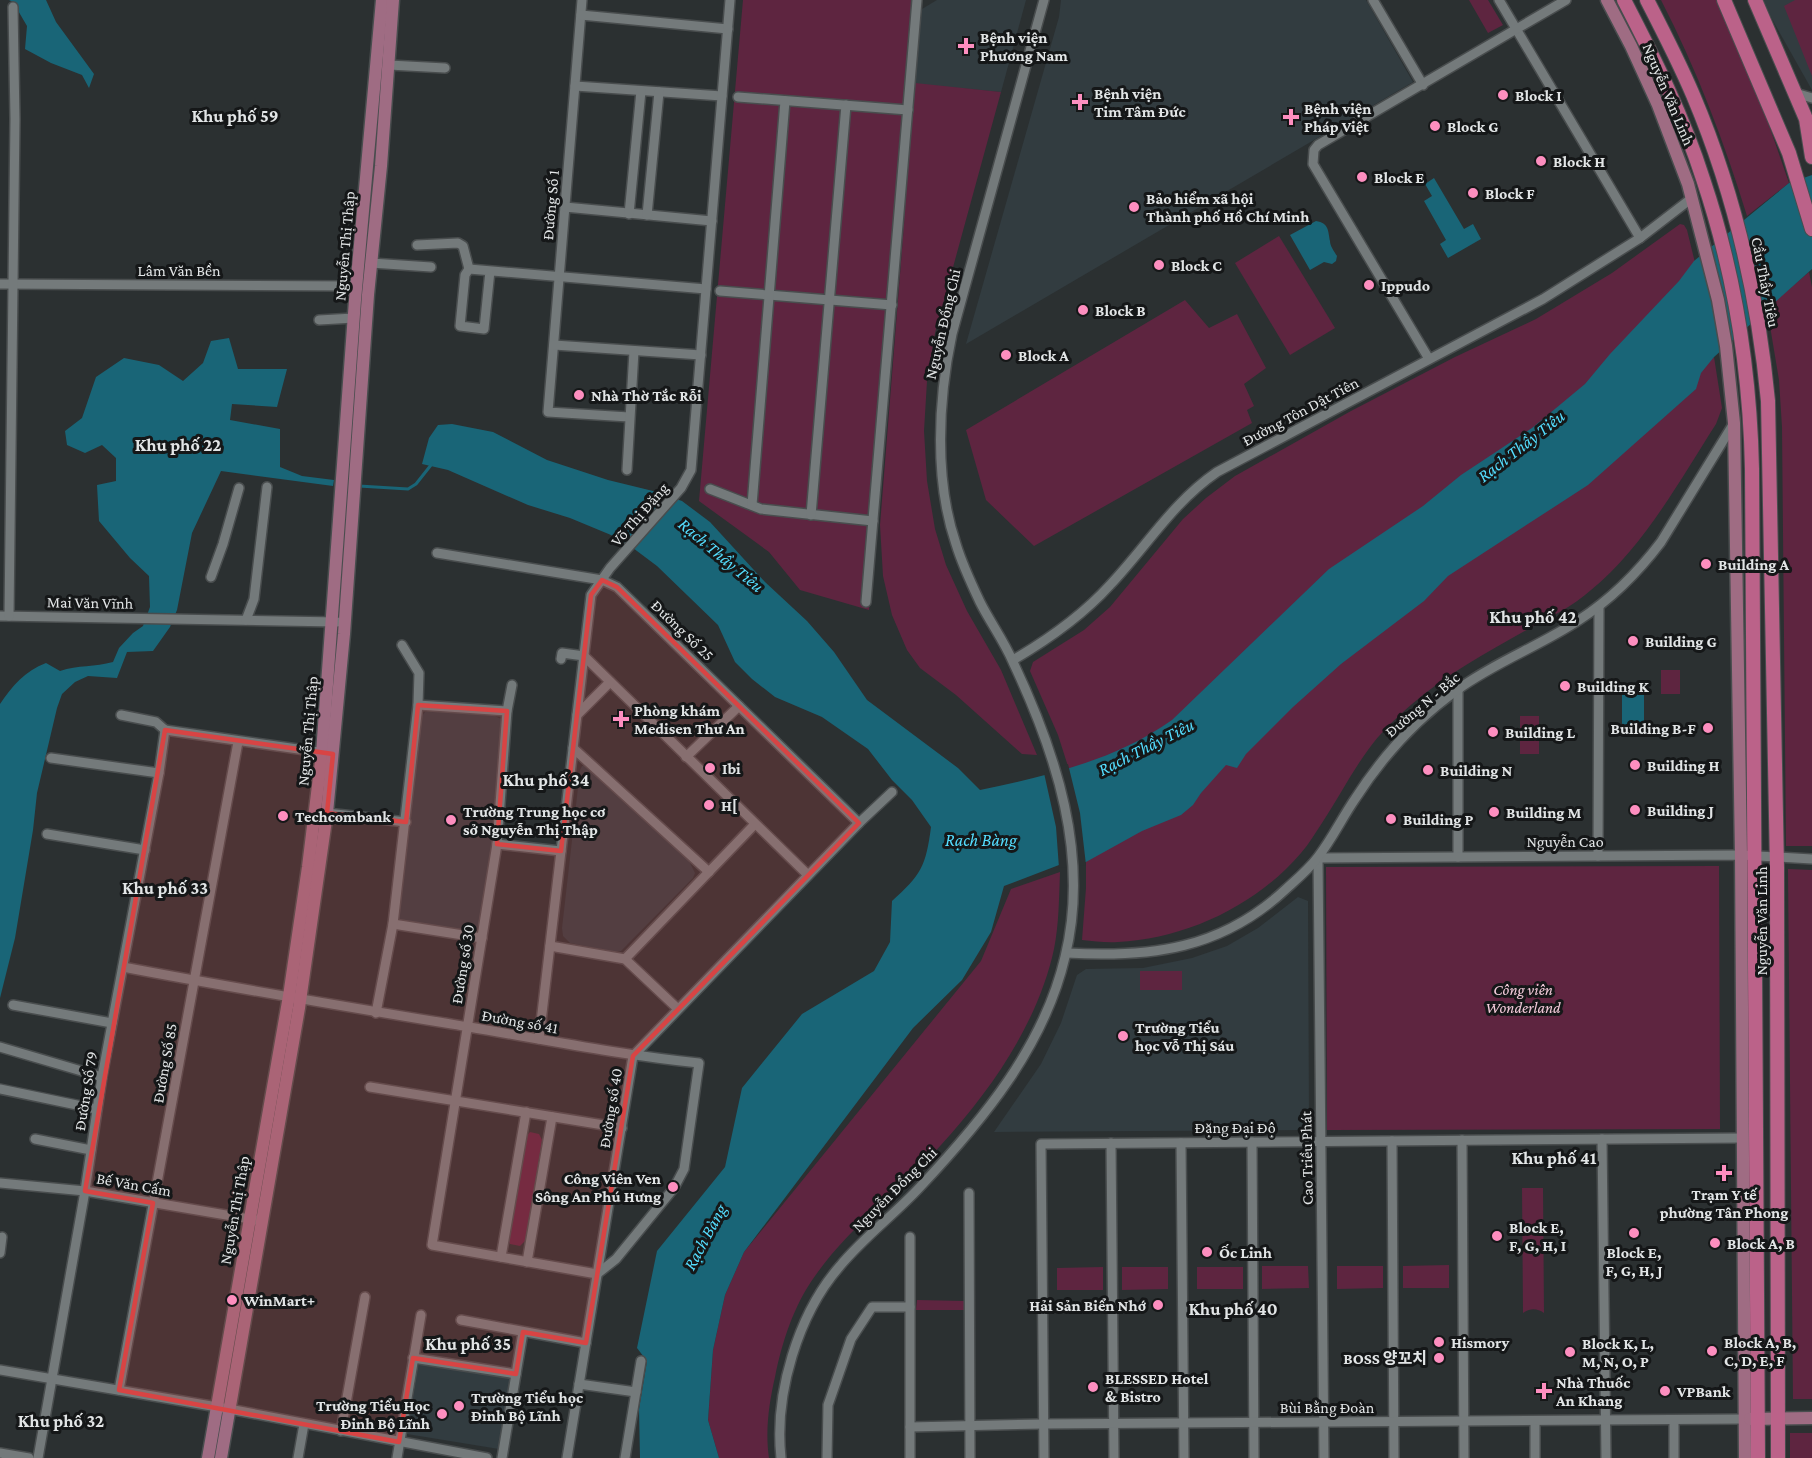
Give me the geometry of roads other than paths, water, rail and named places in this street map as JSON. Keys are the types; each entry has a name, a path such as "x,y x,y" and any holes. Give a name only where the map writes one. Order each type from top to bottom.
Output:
{"highway":[{"name":"Nguyễn Văn Linh","path":"1624,0 1666,84 1709,197 1734,304 1747,391 1752,469 1748,855 1752,1419 1758,1458"},
{"name":"Nguyễn Văn Linh","path":"1647,0 1694,96 1727,188"},
{"path":"1724,0 1789,153 1812,228"},
{"path":"1755,0 1809,123 1810,150"},
{"name":"Cầu Thầy Tiêu","path":"1727,188 1749,273 1766,383"},
{"name":"Nguyễn Văn Linh","path":"1766,383 1770,461 1777,857 1778,1458"}],"main road":[{"name":"Nguyễn Thị Thập","path":"207,1458 222,1408 327,813 332,622 348,497 382,0"},
{"name":"Nguyễn Thị Thập","path":"350,472 354,318 371,263 393,0"},
{"name":"Nguyễn Văn Linh","path":"1607,0 1631,46 1674,145 1693,201 1718,300 1734,423 1748,855"},
{"name":"Nguyễn Thị Thập","path":"294,997 308,867 328,753 345,622 348,497"},
{"name":"Nguyễn Thị Thập","path":"220,1458 222,1408"},
{"path":"1752,1419 1812,1418"},
{"name":"Nguyễn Văn Linh","path":"1745,1458 1752,1419"}],"street":[{"name":"Đường Số 1","path":"582,0 548,412 629,417"},
{"name":"Võ Thị Đặng","path":"539,1039 591,595 610,568 681,488 692,470 730,0"},
{"path":"866,602 917,0"},
{"name":"Nguyễn Đổng Chi","path":"781,1458 780,1421 784,1396 799,1334 810,1309 840,1265 918,1190 969,1132 1005,1084 1038,1032 1051,1002 1066,953 1072,911 1073,860 1069,822 1055,767 1013,660 980,602 955,542 949,519 941,453 941,406 952,334 1044,0"},
{"path":"1373,0 1423,85"},
{"path":"1499,0 1640,238"},
{"path":"1429,359 1313,164 1314,150 1318,145 1566,0"},
{"path":"4,616 15,119 13,7"},
{"path":"581,15 728,28"},
{"path":"389,65 445,69"},
{"path":"575,86 722,96"},
{"path":"629,213 641,91"},
{"path":"647,215 659,92"},
{"path":"1795,93 1812,98"},
{"path":"738,97 908,110"},
{"path":"752,505 785,101"},
{"path":"811,515 846,105"},
{"name":"Đường Tôn Dật Tiên","path":"1013,660 1056,635 1074,620 1110,585 1166,518 1197,486 1217,472 1543,299 1640,238 1693,201"},
{"path":"565,207 712,220"},
{"path":"417,245 458,243 463,246 469,269 465,275 460,326 483,329 490,271"},
{"path":"371,263 431,267"},
{"path":"469,269 706,289"},
{"name":"Lâm Văn Bền","path":"0,284 363,286"},
{"path":"720,291 892,306"},
{"path":"319,320 354,318"},
{"path":"554,345 701,355"},
{"path":"627,470 634,351"},
{"name":"Đường N - Bắc","path":"1066,953 1102,955 1159,952 1213,937 1237,926 1280,895 1318,858 1353,801 1390,750 1409,730 1458,689 1578,621 1599,606 1648,558 1661,542 1734,423"},
{"path":"267,487 254,599 246,620 345,622"},
{"path":"211,577 239,488"},
{"path":"710,489 761,509 873,522"},
{"name":"Đường Số 25","path":"437,553 602,580 617,586 859,823"},
{"path":"1598,856 1599,606"},
{"name":"Mai Văn Vĩnh","path":"4,616 246,620"},
{"path":"376,1013 393,924 418,705 419,673 402,645"},
{"path":"561,659 562,652 584,656 808,875"},
{"path":"577,715 610,682"},
{"name":"Đường số 30","path":"501,1257 432,1245 496,844 507,711 512,685"},
{"path":"1458,689 1458,857"},
{"path":"418,705 507,711"},
{"path":"686,757 739,706"},
{"path":"121,715 156,722 165,730 328,753"},
{"name":"Đường Số 79","path":"38,1458 85,1191 96,1108 145,850 165,730"},
{"name":"Đường Số 85","path":"119,1390 238,742"},
{"path":"573,748 709,872"},
{"path":"51,758 159,773"},
{"name":"Đường số 40","path":"567,1458 633,1056 859,823 892,792"},
{"path":"327,813 406,822"},
{"path":"625,960 755,824"},
{"path":"47,834 145,850"},
{"path":"496,844 561,851"},
{"name":"Nguyễn Cao","path":"1318,858 1748,855 1812,859"},
{"name":"Cao Triều Phát","path":"1318,858 1324,1458"},
{"path":"393,924 482,938"},
{"path":"550,946 625,960 678,1009"},
{"path":"123,967 294,997"},
{"name":"Đường số 41","path":"294,997 633,1056 699,1064 684,1169 674,1188 616,1259 597,1274"},
{"path":"13,1005 112,1023"},
{"path":"0,1047 102,1077"},
{"path":"370,1087 622,1128"},
{"path":"0,1089 96,1108"},
{"path":"526,1112 501,1257 597,1274"},
{"path":"528,1262 552,1116"},
{"name":"Đặng Đại Độ","path":"1044,1458 1041,1144 1750,1138"},
{"path":"35,1139 91,1150"},
{"path":"1602,1139 1605,1458"},
{"path":"1462,1140 1464,1458"},
{"path":"1392,1141 1394,1458"},
{"path":"1252,1142 1254,1458"},
{"path":"1111,1143 1114,1458"},
{"path":"1181,1143 1184,1458"},
{"name":"Bế Văn Cấm","path":"0,1183 85,1191 256,1220"},
{"path":"969,1193 970,1458"},
{"path":"0,1253 3,1237"},
{"path":"910,1237 910,1458"},
{"path":"341,1431 365,1297"},
{"path":"827,1458 828,1405 851,1339 873,1307 910,1307"},
{"path":"397,1458 421,1315"},
{"path":"461,1320 586,1342"},
{"path":"502,1458 523,1332"},
{"path":"413,1358 516,1374"},
{"path":"625,1458 641,1361"},
{"path":"0,1370 222,1408 487,1458"},
{"path":"579,1384 636,1392"},
{"name":"Bùi Bằng Đoàn","path":"910,1427 1113,1423 1752,1419"},
{"path":"1674,1420 1674,1458"},
{"path":"1535,1421 1535,1458"},
{"path":"298,1458 304,1424"},
{"path":"0,1453 29,1458"}],"water":[{"path":"9,0 46,0 56,22 94,74 89,88 82,75 51,63 25,49 27,26 13,2"},
{"name":"Rạch Bàng","path":"1812,175 1812,269 1714,357 1701,373 1696,389 1588,485 1448,576 1424,601 1341,664 1293,707 1246,754 1237,768 1226,765 1193,805 1181,815 1142,831 1086,862 1059,865 1004,886 991,932 962,980 913,1028 744,1252 725,1295 713,1350 708,1420 719,1458 640,1458 639,1409 647,1361 637,1348 657,1251 725,1167 742,1088 802,1014 874,971 890,942 892,901 910,884 920,869 927,851 931,827 912,800 892,780 868,749 822,717 775,697 752,679 735,662 718,625 657,566 629,545 570,518 528,505 448,470 422,464 429,438 438,425 452,424 493,432 547,460 682,501 710,522 765,582 807,621 834,652 867,700 958,768 980,790 1080,765 1128,746 1172,720 1329,569 1423,506 1461,475 1532,428 1585,384 1679,281 1694,261 1789,183"},
{"path":"1434,178 1464,229 1473,224 1481,239 1448,258 1440,244 1446,240 1424,201 1432,196 1425,184"},
{"path":"1316,221 1327,228 1331,245 1337,256 1336,261 1332,264 1324,262 1310,270 1290,235"},
{"path":"229,338 238,369 287,369 277,407 232,404 230,420 280,429 280,467 302,476 334,480 333,486 221,471 192,533 177,610 170,627 153,651 127,652 117,678 88,676 75,682 62,694 37,793 15,938 0,998 0,704 20,680 32,670 46,663 60,671 113,662 119,648 143,626 150,607 149,576 130,558 99,521 97,485 116,481 116,458 102,445 85,453 67,445 65,431 82,418 96,377 124,358 159,365 183,381 203,363 211,341"},
{"path":"1622,692 1644,692 1644,726 1640,726 1639,732 1634,734 1627,732 1627,726 1622,726"}],"waterway":[{"path":"359,486 408,489 416,484 431,465"}],"place":[{"name":"Bệnh viện Phương Nam","path":"966,46"},
{"name":"Block I","path":"1503,95"},
{"name":"Bệnh viện Tim Tâm Đức","path":"1080,102"},
{"name":"Bệnh viện Pháp Việt","path":"1291,117"},
{"name":"Block G","path":"1435,126"},
{"name":"Block H","path":"1541,161"},
{"name":"Block E","path":"1362,177"},
{"name":"Block F","path":"1473,193"},
{"name":"Bảo hiểm xã hội Thành phố Hồ Chí Minh","path":"1134,207"},
{"name":"Block C","path":"1159,265"},
{"name":"Ippudo","path":"1369,285"},
{"name":"Block B","path":"1083,310"},
{"name":"Block A","path":"1006,355"},
{"name":"Nhà Thờ Tắc Rỗi","path":"579,395"},
{"name":"Building A","path":"1706,564"},
{"name":"Building G","path":"1633,641"},
{"name":"Building K","path":"1565,686"},
{"name":"Phòng khám Medisen Thư An","path":"621,719"},
{"name":"Building B-F","path":"1708,728"},
{"name":"Building L","path":"1493,732"},
{"name":"Building H","path":"1635,765"},
{"name":"Ibi","path":"710,768"},
{"name":"Building N","path":"1428,770"},
{"name":"H[","path":"709,805"},
{"name":"Building J","path":"1635,810"},
{"name":"Building M","path":"1494,812"},
{"name":"Techcombank","path":"283,816"},
{"name":"Building P","path":"1391,819"},
{"name":"Trường Trung học cơ sở Nguyễn Thị Thập","path":"451,820"},
{"name":"Trường Tiểu học Vỗ Thị Sáu","path":"1123,1036"},
{"name":"Trạm Y tế phường Tân Phong","path":"1724,1173"},
{"name":"Công Viên Ven Sông An Phú Hưng","path":"673,1187"},
{"name":"Block E, F, G, H, J","path":"1634,1233"},
{"name":"Block E, F, G, H, I","path":"1497,1236"},
{"name":"Block A, B","path":"1715,1243"},
{"name":"Ốc Linh","path":"1207,1252"},
{"name":"WinMart+","path":"232,1300"},
{"name":"Hải Sản Biển Nhớ","path":"1158,1305"},
{"name":"Hismory","path":"1439,1342"},
{"name":"Block A, B, C, D, E, F","path":"1712,1351"},
{"name":"Block K, L, M, N, O, P","path":"1570,1352"},
{"name":"BOSS 양꼬치","path":"1439,1358"},
{"name":"BLESSED Hotel & Bistro","path":"1093,1387"},
{"name":"Nhà Thuốc An Khang","path":"1544,1391"},
{"name":"VPBank","path":"1665,1391"},
{"name":"Trường Tiểu học Đinh Bộ Lĩnh","path":"459,1406"},
{"name":"Trường Tiểu Học Đinh Bộ Lĩnh","path":"442,1414"}],"district":[{"name":"Khu phố 59","path":"235,116"},
{"name":"Khu phố 22","path":"178,445"},
{"name":"Khu phố 42","path":"1533,617"},
{"name":"Khu phố 34","path":"546,780"},
{"name":"Khu phố 33","path":"165,888"},
{"name":"Khu phố 41","path":"1554,1158"},
{"name":"Khu phố 40","path":"1233,1309"},
{"name":"Khu phố 35","path":"468,1344"},
{"name":"Khu phố 32","path":"61,1421"}],"water label":[{"name":"Rạch Thầy Tiêu","path":"1521,446"},
{"name":"Rạch Thầy Tiêu","path":"721,555"},
{"name":"Rạch Thầy Tiêu","path":"1146,747"}],"park label":[{"name":"Công viên Wonderland","path":"1523,998"}]}
